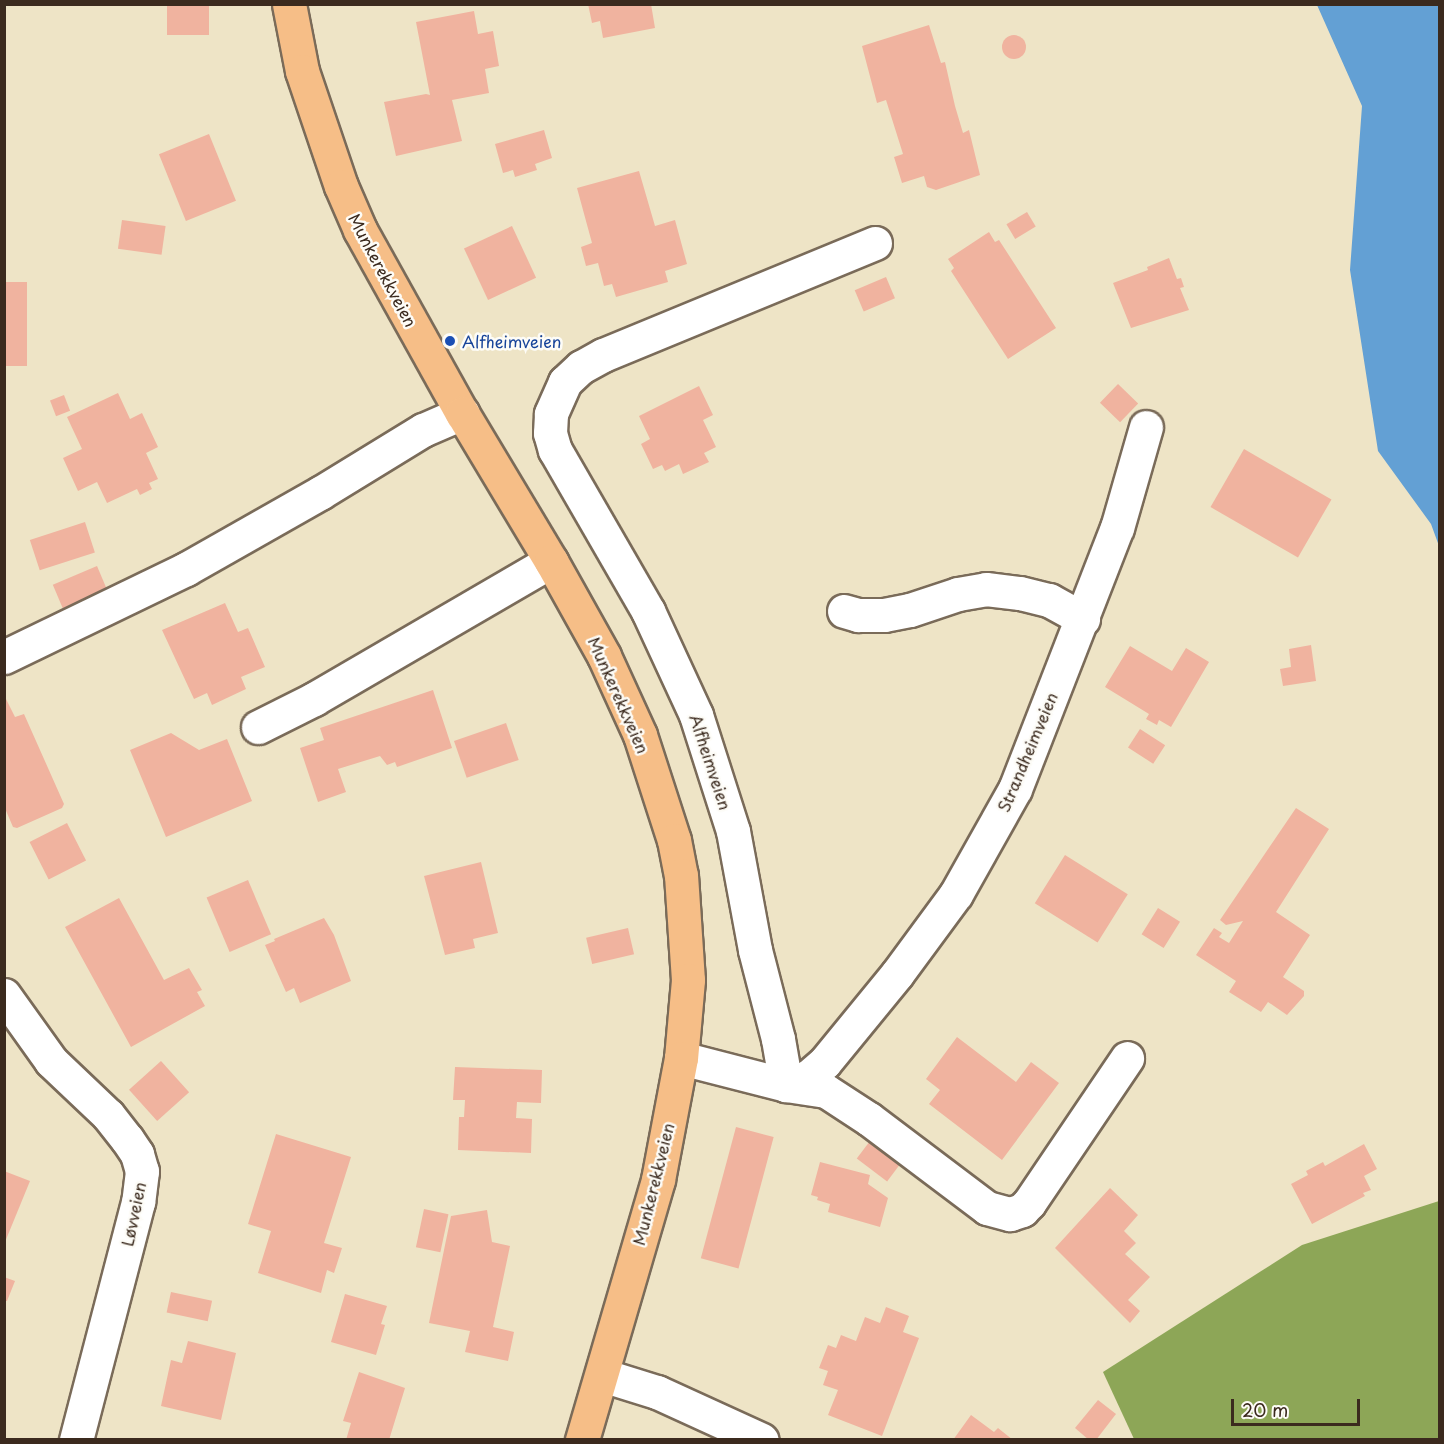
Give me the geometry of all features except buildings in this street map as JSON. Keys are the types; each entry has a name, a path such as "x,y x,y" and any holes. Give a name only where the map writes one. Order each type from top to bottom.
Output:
{"main road":[{"name":"Munkerekkveien","path":"289,4 302,71 341,186 360,230 462,413 551,561 604,656 640,735 674,840 681,875 687,943 688,980 681,1058 658,1180 582,1440"}],"street":[{"name":"Alfheimveien","path":"786,1085 778,1039 755,950 733,831 696,715 648,611 555,450 550,433 551,414 565,382 581,367 603,355 875,243"},
{"path":"4,657 186,569 320,494 423,430 462,413"},
{"name":"Strandheimveien","path":"786,1085 809,1076 825,1062 897,974 956,894 1015,789 1117,528 1146,426"},
{"path":"258,727 314,699 551,561"},
{"path":"844,611 858,615 884,615 910,610 958,594 986,589 1049,600 1083,619"},
{"name":"Løvveien","path":"4,995 51,1061 108,1115 127,1139 137,1154 142,1171 138,1202 76,1440"},
{"path":"681,1058 786,1085 826,1091 869,1119 987,1208 1010,1214 1022,1210 1029,1203 1127,1058"},
{"path":"602,1375 657,1392 762,1440"}],"green space":[{"path":"1439,1201 1439,1439 1134,1439 1103,1372 1302,1245"}],"water":[{"path":"1317,5 1439,5 1439,546 1431,524 1378,451 1350,270 1362,106"}],"place":[{"name":"Alfheimveien","path":"450,341"}]}
